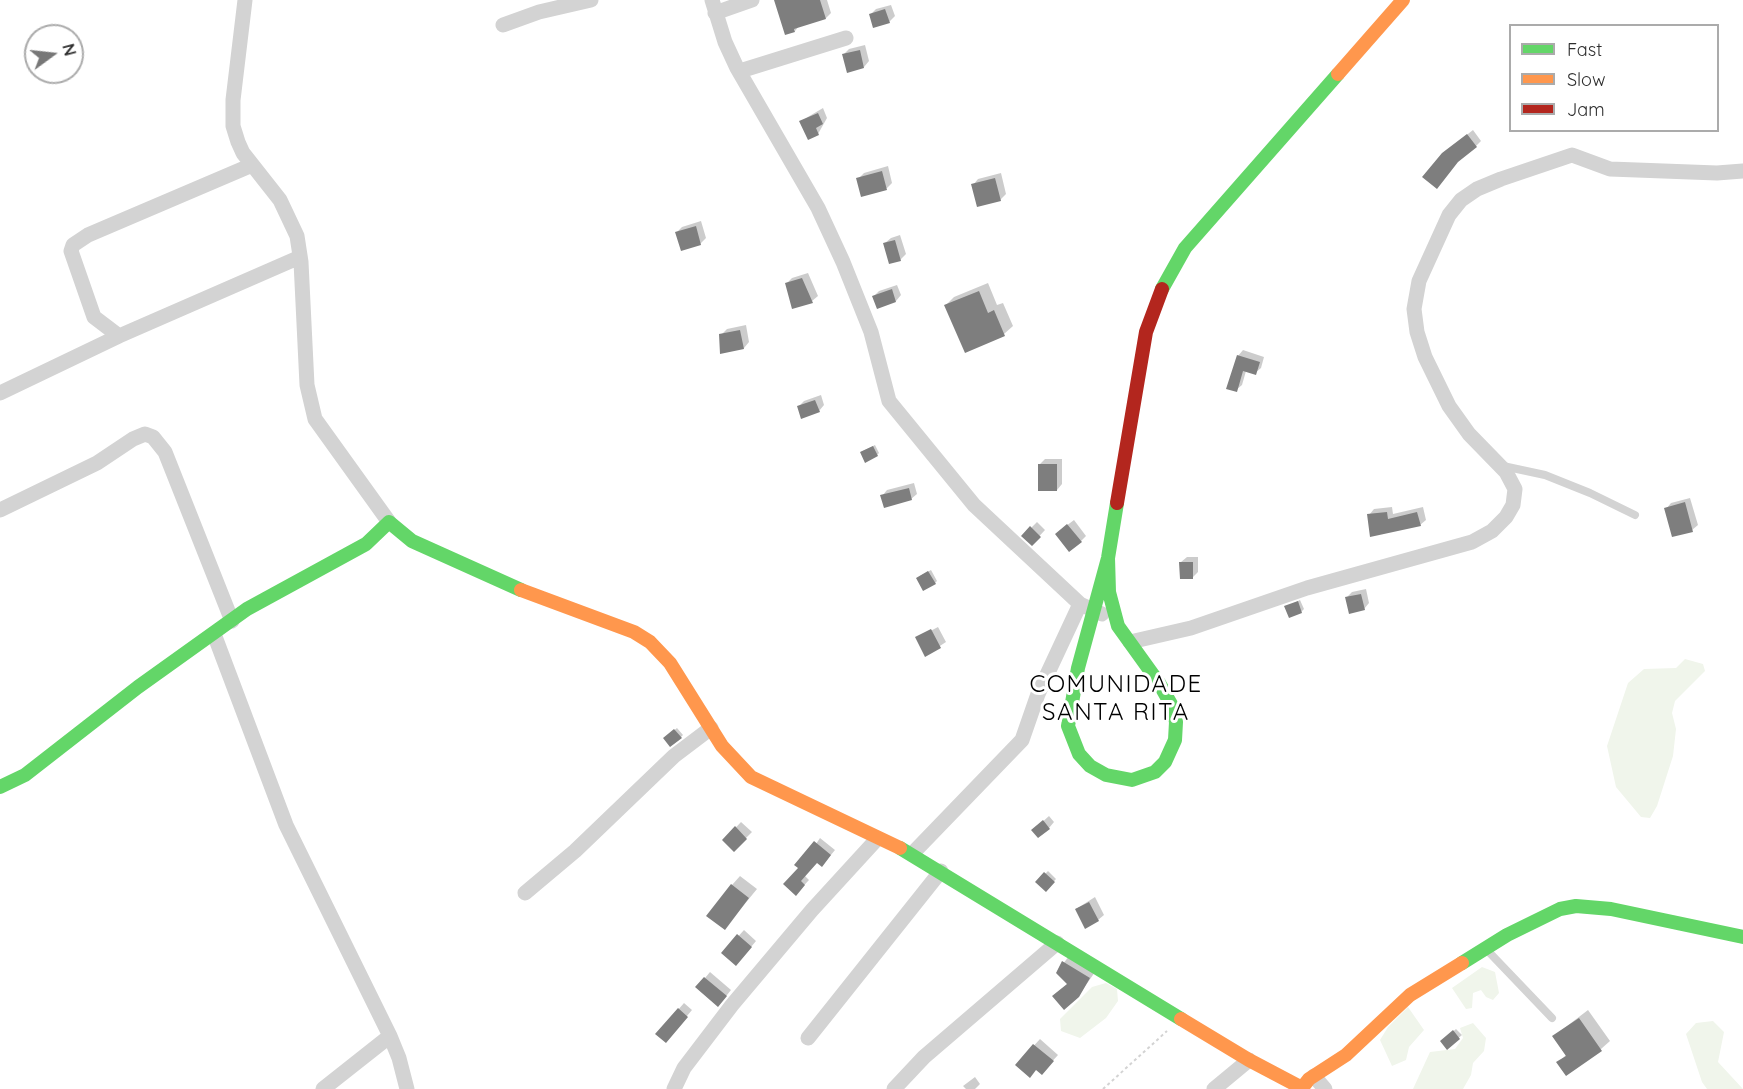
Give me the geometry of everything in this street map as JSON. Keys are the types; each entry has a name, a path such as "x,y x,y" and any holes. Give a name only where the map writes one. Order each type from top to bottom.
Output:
{"street":[{"path":"245,0 233,100 233,126 243,153 280,200 290,217 300,257 307,384 315,418 389,522 412,541 498,581 616,624 650,642 670,663 722,746 751,777 912,854 1180,1019 1302,1088 1314,1076 1346,1054 1401,1002 1485,948 1543,916 1576,906 1611,909 1743,937"},
{"path":"503,25 539,12 591,0"},
{"path":"752,0 714,6 740,72 818,208 843,262 867,322 889,401 974,505 1087,608 1114,618"},
{"path":"1087,608 1068,726 1079,754 1090,765 1106,776 1132,780 1155,772 1165,762 1175,740 1176,722 1172,706 1159,682 1114,618 1109,592 1108,558 1146,332 1173,267 1185,248 1403,0"},
{"path":"740,72 846,38"},
{"path":"1130,642 1191,628 1307,588 1472,542 1492,531 1506,517 1513,506 1515,489 1501,465 1469,434 1449,406 1425,357 1417,332 1414,309 1419,281 1449,215 1461,200 1477,189 1501,179 1572,155 1610,169 1717,173 1743,171"},
{"path":"119,336 94,317 71,251 73,245 88,235 252,165"},
{"path":"0,393 119,336 300,257"},
{"path":"0,510 97,463 133,439 145,434 153,437 165,452 232,621"},
{"path":"0,787 25,775 138,687 232,621 285,586 366,544 389,522"},
{"path":"912,854 1022,740 1038,694 1087,608 1108,558"},
{"path":"214,634 286,825 390,1036 407,1089"},
{"path":"525,893 575,851 674,756 711,728"},
{"path":"674,1089 684,1068 732,1005 812,910 877,839"},
{"path":"808,1038 942,871"},
{"path":"894,1089 924,1057 1057,943"},
{"path":"323,1089 390,1036"},
{"path":"1214,1089 1249,1060"},
{"path":"1314,1076 1325,1089"}],"lane":[{"path":"1501,465 1545,475 1590,493 1635,515"},
{"path":"1485,948 1552,1018"}],"path":[{"path":"1103,1089 1180,1019"}],"shaded area":[{"path":"1685,659 1703,664 1705,671 1675,701 1672,713 1676,729 1673,756 1657,806 1650,818 1641,817 1616,787 1607,746 1628,683 1644,669 1676,668"},
{"path":"1482,967 1495,972 1499,993 1493,1000 1486,997 1481,990 1473,993 1472,1008 1466,1009 1452,988"},
{"path":"1106,983 1117,989 1118,1001 1106,1018 1080,1038 1061,1031 1060,1019 1092,987"},
{"path":"1408,1007 1424,1030 1409,1047 1406,1060 1392,1066 1380,1040 1388,1027"},
{"path":"1713,1021 1724,1032 1718,1062 1743,1089 1707,1089 1702,1082 1686,1034 1696,1023"},
{"path":"1473,1023 1486,1038 1484,1051 1473,1063 1471,1075 1463,1089 1413,1089 1430,1052 1455,1049 1463,1038 1460,1028"}],"building":[{"path":"774,0 820,0 826,19 794,29 795,32 785,35"},
{"path":"885,9 890,23 873,28 869,14"},
{"path":"860,50 864,68 847,73 842,54"},
{"path":"818,113 823,124 816,128 819,135 808,140 799,121"},
{"path":"1467,134 1477,147 1458,162 1437,189 1422,177 1442,153"},
{"path":"882,171 887,190 861,197 856,178"},
{"path":"995,178 1001,201 977,207 971,184"},
{"path":"696,226 701,245 681,251 675,232"},
{"path":"895,240 901,261 889,264 883,243"},
{"path":"802,278 813,303 792,309 785,283"},
{"path":"892,289 896,302 877,309 872,296"},
{"path":"979,291 988,313 994,310 1005,336 965,353 944,305"},
{"path":"740,330 744,349 720,354 719,334"},
{"path":"1237,355 1260,362 1256,375 1243,371 1237,392 1226,389"},
{"path":"815,400 820,412 801,419 797,406"},
{"path":"873,446 878,456 865,463 860,452"},
{"path":"1038,464 1057,464 1057,491 1038,491"},
{"path":"909,488 912,500 884,508 880,495"},
{"path":"1685,502 1693,532 1672,537 1664,508"},
{"path":"1387,512 1388,519 1417,512 1421,526 1370,537 1367,514"},
{"path":"1067,524 1082,542 1069,552 1055,534"},
{"path":"1030,526 1041,537 1032,546 1021,536"},
{"path":"1179,562 1193,562 1193,579 1180,579"},
{"path":"928,571 936,584 923,591 916,578"},
{"path":"1361,594 1365,610 1349,614 1345,597"},
{"path":"1298,601 1302,613 1289,618 1284,606"},
{"path":"931,629 941,648 925,657 915,637"},
{"path":"674,729 682,738 670,747 663,738"},
{"path":"1043,820 1050,829 1038,838 1031,830"},
{"path":"735,826 747,839 734,852 722,840"},
{"path":"814,841 831,855 822,867 817,863 801,881 805,885 796,896 783,884 798,868 794,865"},
{"path":"1044,872 1055,882 1046,892 1035,882"},
{"path":"731,884 749,898 725,930 706,916"},
{"path":"1089,902 1099,921 1085,929 1075,909"},
{"path":"737,934 752,947 736,966 721,953"},
{"path":"1062,961 1090,978 1079,997 1064,1010 1052,996 1067,984 1056,973"},
{"path":"704,977 727,996 718,1007 695,987"},
{"path":"678,1008 688,1017 666,1043 655,1034"},
{"path":"1579,1018 1602,1051 1566,1076 1556,1062 1566,1056 1552,1036"},
{"path":"1453,1030 1460,1039 1447,1050 1440,1041"},
{"path":"1033,1044 1054,1061 1042,1075 1036,1070 1030,1078 1015,1065"}],"traffic: fast":[{"path":"1162,289 1185,248 1338,74"},
{"path":"1108,558 1109,592 1118,626 1159,683 1172,706 1176,722 1175,740 1165,762 1155,772 1132,780 1106,775 1090,766 1079,754 1068,726 1078,668 1108,558 1117,503"},
{"path":"0,787 25,775 138,687 247,609 366,544 389,522 412,541 521,590"},
{"path":"900,848 1181,1019"},
{"path":"1462,963 1507,935 1560,909 1576,906 1611,909 1743,937"}],"traffic: slow":[{"path":"1338,74 1403,0"},
{"path":"521,590 634,632 650,642 670,663 722,746 751,777 900,848"},
{"path":"1181,1019 1249,1060 1302,1088 1309,1079 1346,1055 1410,995 1462,963"}],"traffic: jam":[{"path":"1117,503 1146,332 1162,289"}],"district":[{"name":"COMUNIDADE SANTA RITA","path":"1116,699"}]}
